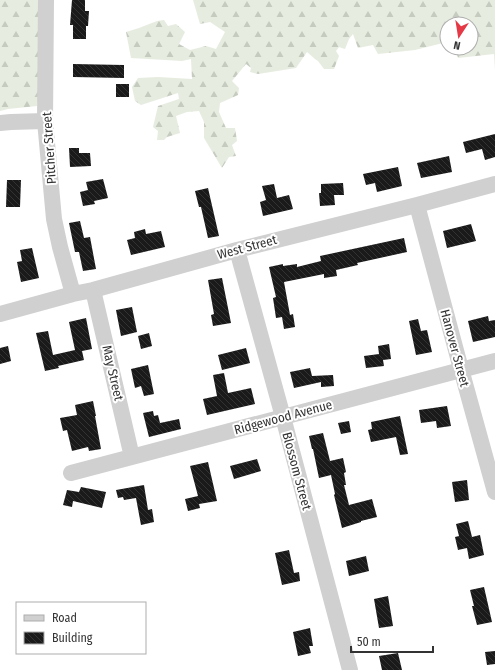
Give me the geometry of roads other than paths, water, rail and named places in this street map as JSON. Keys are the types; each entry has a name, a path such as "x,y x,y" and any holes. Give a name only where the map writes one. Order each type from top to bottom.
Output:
{"street":[{"name":"Pitcher Street","path":"46,0 45,121 54,219 73,294"},
{"path":"0,123 45,121"},
{"name":"West Street","path":"0,314 237,250 495,184"},
{"name":"Hanover Street","path":"417,205 495,492"},
{"name":"Blossom Street","path":"237,250 350,670"},
{"name":"May Street","path":"93,290 132,457"},
{"name":"Ridgewood Avenue","path":"72,473 495,361"}]}
